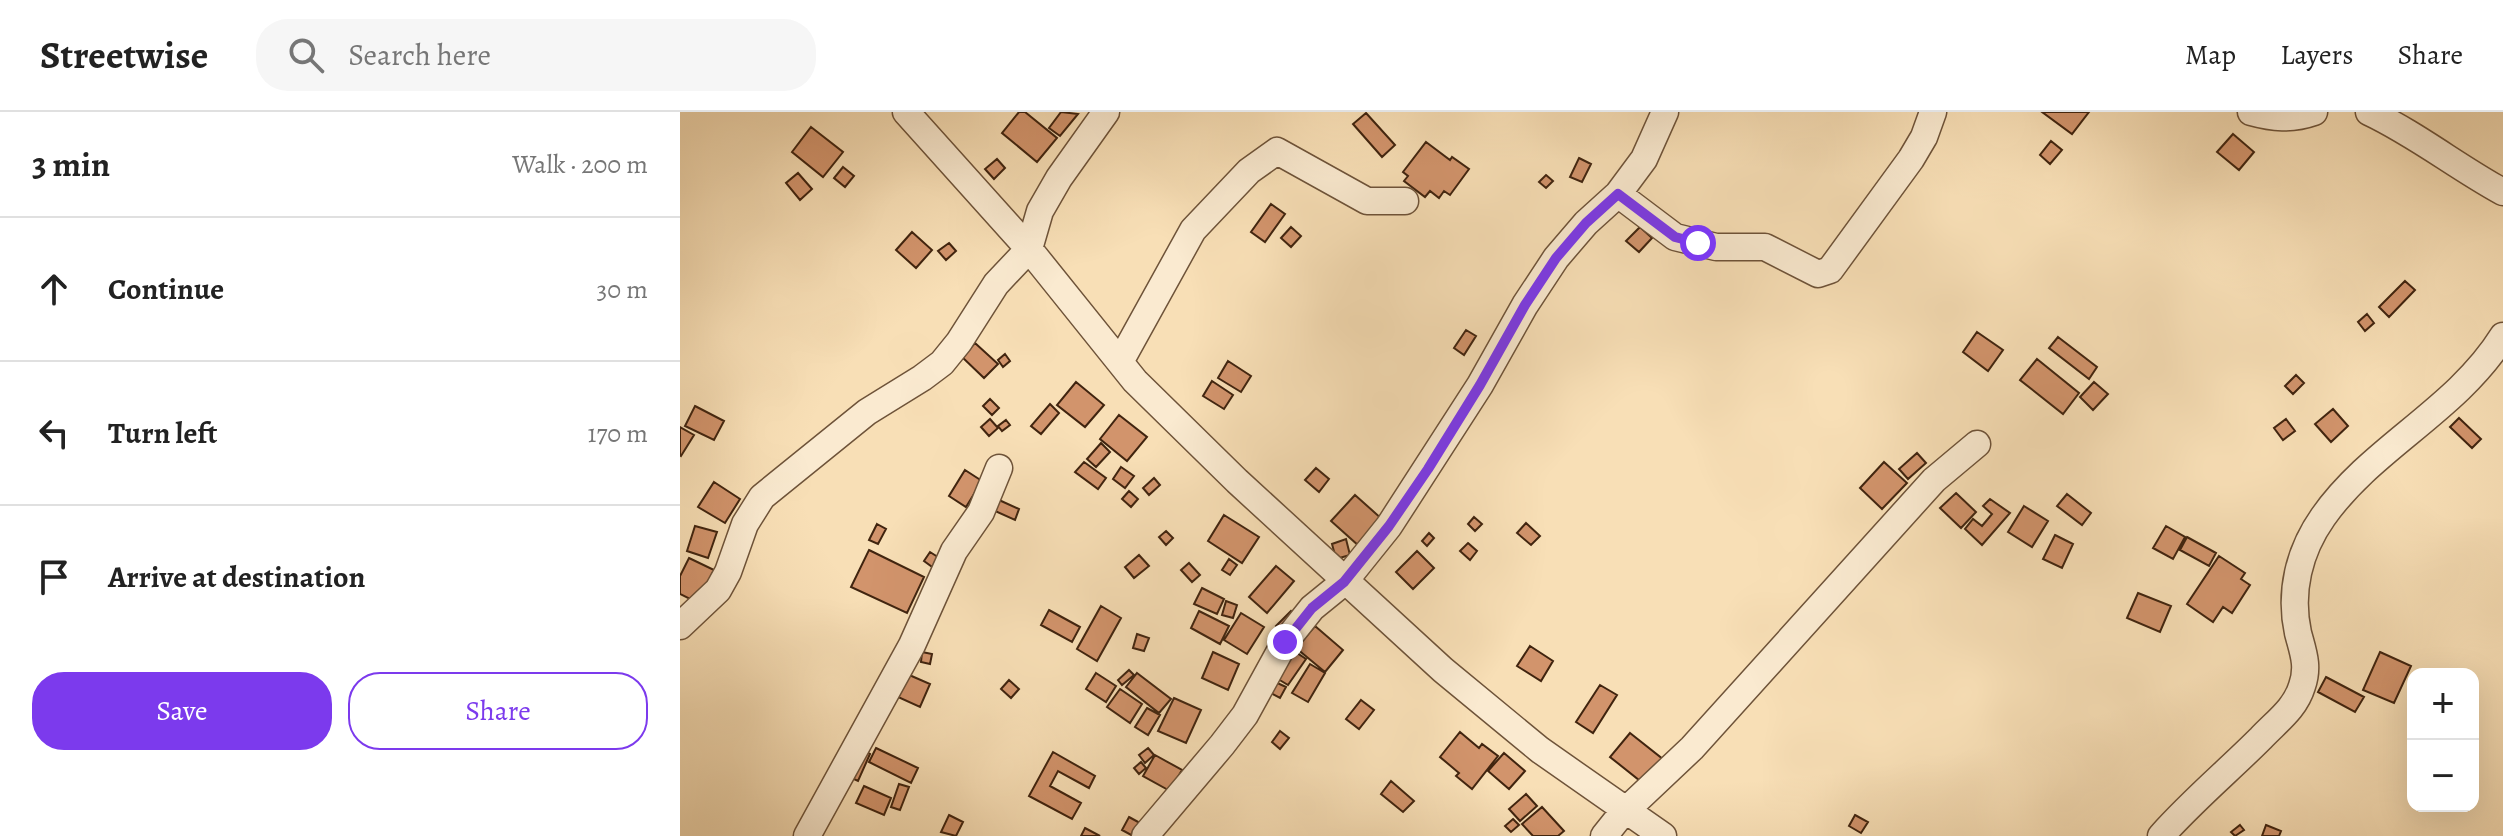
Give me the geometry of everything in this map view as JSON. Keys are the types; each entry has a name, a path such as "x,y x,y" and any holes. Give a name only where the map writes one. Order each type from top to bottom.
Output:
{"street":[{"path":"906,112 1029,249 1135,381 1237,481 1443,670 1540,750 1663,836"},
{"path":"680,626 718,590 728,572 745,524 762,497 867,412 942,363 996,284 1029,249 1040,211 1059,178 1106,112"},
{"path":"1145,836 1245,715 1285,642 1312,608 1344,582 1389,526 1428,469 1556,258 1586,223 1618,194 1644,159 1665,112"},
{"path":"1618,194 1675,237 1716,247 1765,247 1818,274 1830,270 1896,182 1924,137 1933,112"},
{"path":"2251,112 2273,118 2298,118 2314,112"},
{"path":"2369,112 2389,121 2463,170 2503,192"},
{"path":"1120,362 1193,230 1249,171 1277,151 1367,201 1405,201"},
{"path":"2161,836 2241,760 2295,702 2306,673 2306,656 2295,613 2295,588 2299,565 2309,540 2325,515 2380,456 2426,421 2463,385 2503,336"},
{"path":"1604,836 1692,748 1934,480 1977,444"},
{"path":"807,836 912,645 954,551 981,512 999,468"}],"building":[{"path":"1019,112 1025,112 1057,138 1037,162 1002,133"},
{"path":"1061,112 1078,114 1060,136 1049,128"},
{"path":"2042,112 2089,112 2072,134"},
{"path":"1366,113 1395,145 1382,157 1353,124"},
{"path":"811,127 843,152 823,177 792,152"},
{"path":"2233,134 2254,152 2239,170 2217,152"},
{"path":"2051,141 2062,150 2050,164 2040,155"},
{"path":"1426,142 1450,160 1452,157 1469,169 1450,195 1444,191 1439,198 1430,191 1425,197 1404,181 1408,176 1403,172"},
{"path":"1579,158 1591,164 1582,182 1570,177"},
{"path":"997,159 1005,168 994,179 985,169"},
{"path":"843,167 854,176 845,187 834,178"},
{"path":"798,173 812,189 800,200 786,183"},
{"path":"1546,175 1553,181 1546,188 1539,182"},
{"path":"1271,204 1285,214 1265,242 1251,232"},
{"path":"1291,227 1301,236 1291,247 1281,238"},
{"path":"1640,227 1652,238 1639,252 1626,241"},
{"path":"912,232 932,250 916,268 896,250"},
{"path":"949,243 956,251 946,260 938,251"},
{"path":"2405,281 2415,290 2389,317 2379,307"},
{"path":"2367,314 2374,323 2365,331 2358,322"},
{"path":"1466,330 1476,336 1464,355 1454,348"},
{"path":"1977,332 2003,350 1988,371 1963,352"},
{"path":"2058,337 2097,367 2089,379 2049,348"},
{"path":"975,343 998,364 984,378 962,357"},
{"path":"1005,354 1010,361 1003,367 998,360"},
{"path":"2037,359 2079,393 2063,414 2020,380"},
{"path":"1228,361 1251,376 1241,392 1218,378"},
{"path":"2296,375 2304,383 2293,394 2285,386"},
{"path":"1212,381 1233,395 1224,409 1203,396"},
{"path":"1076,382 1104,405 1085,427 1057,405"},
{"path":"2094,382 2108,394 2093,410 2080,397"},
{"path":"990,399 999,408 992,415 983,406"},
{"path":"1050,404 1059,413 1041,434 1031,426"},
{"path":"695,406 724,421 714,440 685,426"},
{"path":"2333,409 2348,426 2331,442 2315,424"},
{"path":"1119,415 1147,437 1127,461 1100,439"},
{"path":"2459,418 2481,439 2472,448 2450,427"},
{"path":"990,419 998,428 989,436 981,427"},
{"path":"2286,419 2295,431 2283,440 2274,428"},
{"path":"1006,420 1010,425 1002,431 998,426"},
{"path":"680,427 694,435 681,456 680,455"},
{"path":"1101,443 1110,452 1096,467 1087,459"},
{"path":"1917,453 1926,463 1908,479 1899,469"},
{"path":"1084,462 1106,478 1098,489 1075,472"},
{"path":"1884,462 1907,483 1882,509 1860,488"},
{"path":"1121,467 1134,476 1125,488 1113,479"},
{"path":"1316,468 1329,479 1319,492 1305,480"},
{"path":"965,470 982,481 966,507 949,496"},
{"path":"1154,478 1160,485 1149,495 1143,488"},
{"path":"714,482 740,499 725,523 698,507"},
{"path":"1129,491 1138,499 1131,507 1122,499"},
{"path":"1956,493 1976,512 1961,528 1940,508"},
{"path":"2067,494 2091,513 2082,525 2057,506"},
{"path":"1355,495 1383,520 1359,546 1331,521"},
{"path":"1990,499 2010,513 1982,545 1965,529 1973,519 1982,526 1992,514 1983,506"},
{"path":"999,500 1019,509 1015,520 995,511"},
{"path":"2024,506 2048,521 2032,547 2008,532"},
{"path":"1224,515 1259,537 1242,563 1208,541"},
{"path":"1474,517 1482,524 1475,531 1468,524"},
{"path":"1526,523 1540,536 1531,545 1517,533"},
{"path":"877,524 886,529 878,544 869,540"},
{"path":"695,526 717,532 708,558 687,551"},
{"path":"2166,526 2185,537 2173,559 2153,548"},
{"path":"1166,531 1173,538 1166,545 1159,537"},
{"path":"1429,533 1434,538 1427,546 1422,541"},
{"path":"2055,535 2073,544 2062,568 2043,559"},
{"path":"2187,537 2216,553 2209,566 2180,550"},
{"path":"1346,539 1350,555 1336,559 1332,544"},
{"path":"1468,543 1477,551 1470,560 1460,551"},
{"path":"869,550 924,577 907,613 851,587"},
{"path":"1417,551 1434,568 1413,589 1396,572"},
{"path":"930,552 941,559 935,569 924,561"},
{"path":"1139,555 1149,566 1134,578 1125,567"},
{"path":"2219,556 2245,573 2241,579 2250,585 2232,613 2223,607 2213,622 2187,604"},
{"path":"689,558 714,570 698,603 680,594 680,576"},
{"path":"1229,559 1237,565 1230,575 1222,570"},
{"path":"1189,563 1200,575 1192,582 1181,570"},
{"path":"1276,566 1294,581 1267,613 1249,597"},
{"path":"1202,588 1224,599 1217,614 1194,604"},
{"path":"2138,593 2171,606 2160,632 2127,618"},
{"path":"1226,601 1237,605 1233,618 1222,615"},
{"path":"1101,606 1121,618 1097,661 1077,649"},
{"path":"1049,610 1080,627 1072,642 1041,625"},
{"path":"1199,611 1229,626 1220,644 1191,628"},
{"path":"1291,611 1300,620 1285,634 1276,626"},
{"path":"1241,613 1264,627 1247,654 1224,640"},
{"path":"1315,626 1343,650 1325,672 1296,648"},
{"path":"1137,634 1149,638 1144,651 1133,648"},
{"path":"1530,646 1553,661 1541,681 1517,666"},
{"path":"1291,649 1306,659 1288,685 1273,676"},
{"path":"922,652 932,654 930,664 921,662"},
{"path":"1213,652 1239,664 1228,690 1202,678"},
{"path":"2380,652 2411,666 2407,668 2394,703 2363,690"},
{"path":"1310,664 1325,673 1308,702 1292,693"},
{"path":"1129,670 1134,675 1122,685 1118,680"},
{"path":"1096,673 1116,686 1106,702 1086,689"},
{"path":"1137,673 1171,699 1159,713 1126,687"},
{"path":"907,674 930,684 920,707 898,697"},
{"path":"2326,677 2364,697 2355,712 2318,692"},
{"path":"1009,680 1019,689 1011,698 1001,689"},
{"path":"1273,681 1286,687 1280,698 1267,691"},
{"path":"1600,685 1617,695 1593,733 1576,722"},
{"path":"1120,689 1142,704 1130,723 1107,707"},
{"path":"1174,698 1201,710 1186,743 1158,731"},
{"path":"1361,700 1374,710 1359,729 1346,719"},
{"path":"1147,708 1160,715 1148,735 1135,727"},
{"path":"1280,731 1289,738 1280,749 1272,742"},
{"path":"1460,732 1479,748 1482,744 1498,756 1472,789 1440,757"},
{"path":"1630,733 1664,760 1644,784 1610,757"},
{"path":"857,748 870,754 858,781 845,775"},
{"path":"876,748 918,768 911,783 869,762"},
{"path":"1148,748 1154,755 1145,763 1139,755"},
{"path":"1053,752 1095,776 1089,788 1058,771 1050,786 1081,803 1072,819 1029,796"},
{"path":"1504,753 1525,771 1509,789 1488,771"},
{"path":"1155,755 1182,770 1170,791 1143,776"},
{"path":"1141,762 1146,768 1139,774 1134,768"},
{"path":"1391,781 1414,801 1403,812 1381,794"},
{"path":"899,784 909,787 900,810 891,807"},
{"path":"864,786 891,798 884,815 856,803"},
{"path":"1526,794 1537,806 1520,821 1509,809"},
{"path":"1542,807 1564,831 1558,836 1533,836 1522,824"},
{"path":"949,815 963,822 956,836 941,832"},
{"path":"1855,815 1868,822 1861,833 1849,826"},
{"path":"1129,817 1140,823 1133,836 1122,830"},
{"path":"1513,819 1519,825 1511,832 1505,826"},
{"path":"2240,825 2244,830 2235,836 2231,832"},
{"path":"2266,825 2281,831 2279,836 2262,836"},
{"path":"1085,828 1100,836 1081,836"}],"route":[{"path":"1285,642 1312,608 1344,582 1389,526 1480,385 1525,305 1556,258 1586,223 1618,194 1675,237 1698,243"}]}
